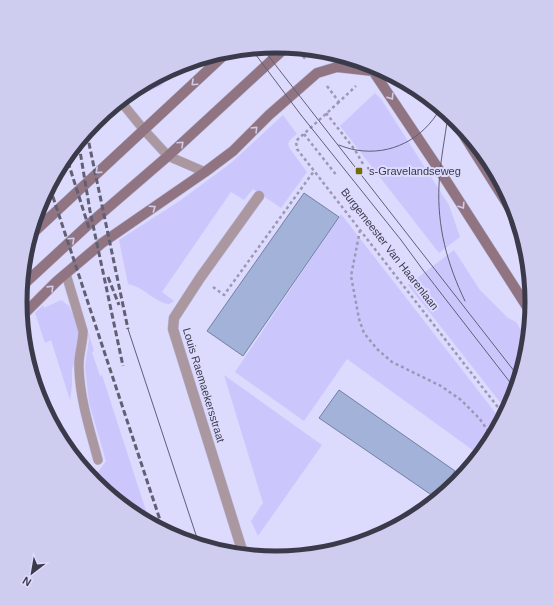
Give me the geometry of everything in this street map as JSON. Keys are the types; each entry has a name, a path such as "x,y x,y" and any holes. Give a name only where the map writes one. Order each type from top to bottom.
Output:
{"main road":[{"path":"28,280 88,225 168,156 279,53"},
{"path":"39,228 218,60"},
{"path":"27,310 102,243 233,151 278,106 317,73 338,67 361,68"},
{"path":"374,73 440,171 526,305"},
{"path":"473,149 501,194"}],"street":[{"name":"Louis Raemaekersstraat","path":"242,550 173,329 174,318 200,278 259,196"}],"lane":[{"path":"124,106 168,156 205,172"},
{"path":"66,274 83,331 83,340 78,367 82,403 98,460"}],"path":[{"name":"Burgemeester Van Haarenlaan","path":"339,102 296,141 297,149 501,411"},
{"path":"326,113 355,150 363,164"},
{"path":"304,134 337,176"},
{"path":"200,278 224,295 314,171"},
{"path":"360,230 351,276 359,319 364,333 377,349 392,362 442,386 461,400 479,418 489,433"}],"shaded area":[{"path":"171,77 161,86 149,91 147,89"},
{"path":"375,93 381,99 449,205 460,237 439,253 340,126"},
{"path":"283,115 297,134 288,144 290,149 307,172 281,208 253,189 244,200 231,192 162,292 174,301 169,304 164,303 139,288 128,284 119,240 181,200 231,163"},
{"path":"341,214 498,416 493,427 475,452 347,359 304,421 235,372"},
{"path":"454,250 480,290 508,318 516,322 524,335 513,383 503,406 408,285"},
{"path":"61,300 69,306 77,323 80,340 72,370 70,400 51,340 45,343 35,313 43,305 44,308"},
{"path":"84,319 94,351 92,352 100,376 102,375 148,516 112,490 97,476 106,461 89,403 85,366 89,339"},
{"path":"224,375 322,445 258,536 251,521 263,503"}],"building":[{"path":"304,193 339,217 243,356 207,331"},
{"path":"339,390 455,471 443,488 433,496 319,418"}],"tram line":[{"path":"255,54 301,115 401,240 512,385"},
{"path":"267,54 516,373"},
{"path":"339,145 354,150 369,151 393,148 415,137 425,129 438,113"},
{"path":"447,121 441,159 439,200 440,215 444,244 448,259 465,301"},
{"path":"128,329 197,539"}],"railway":[{"path":"88,139 128,329"},
{"path":"80,150 90,211 123,366"},
{"path":"69,164 89,228"},
{"path":"52,194 161,524"},
{"path":"108,277 119,305"}],"place":[{"name":"'s-Gravelandseweg","path":"359,171"}]}
